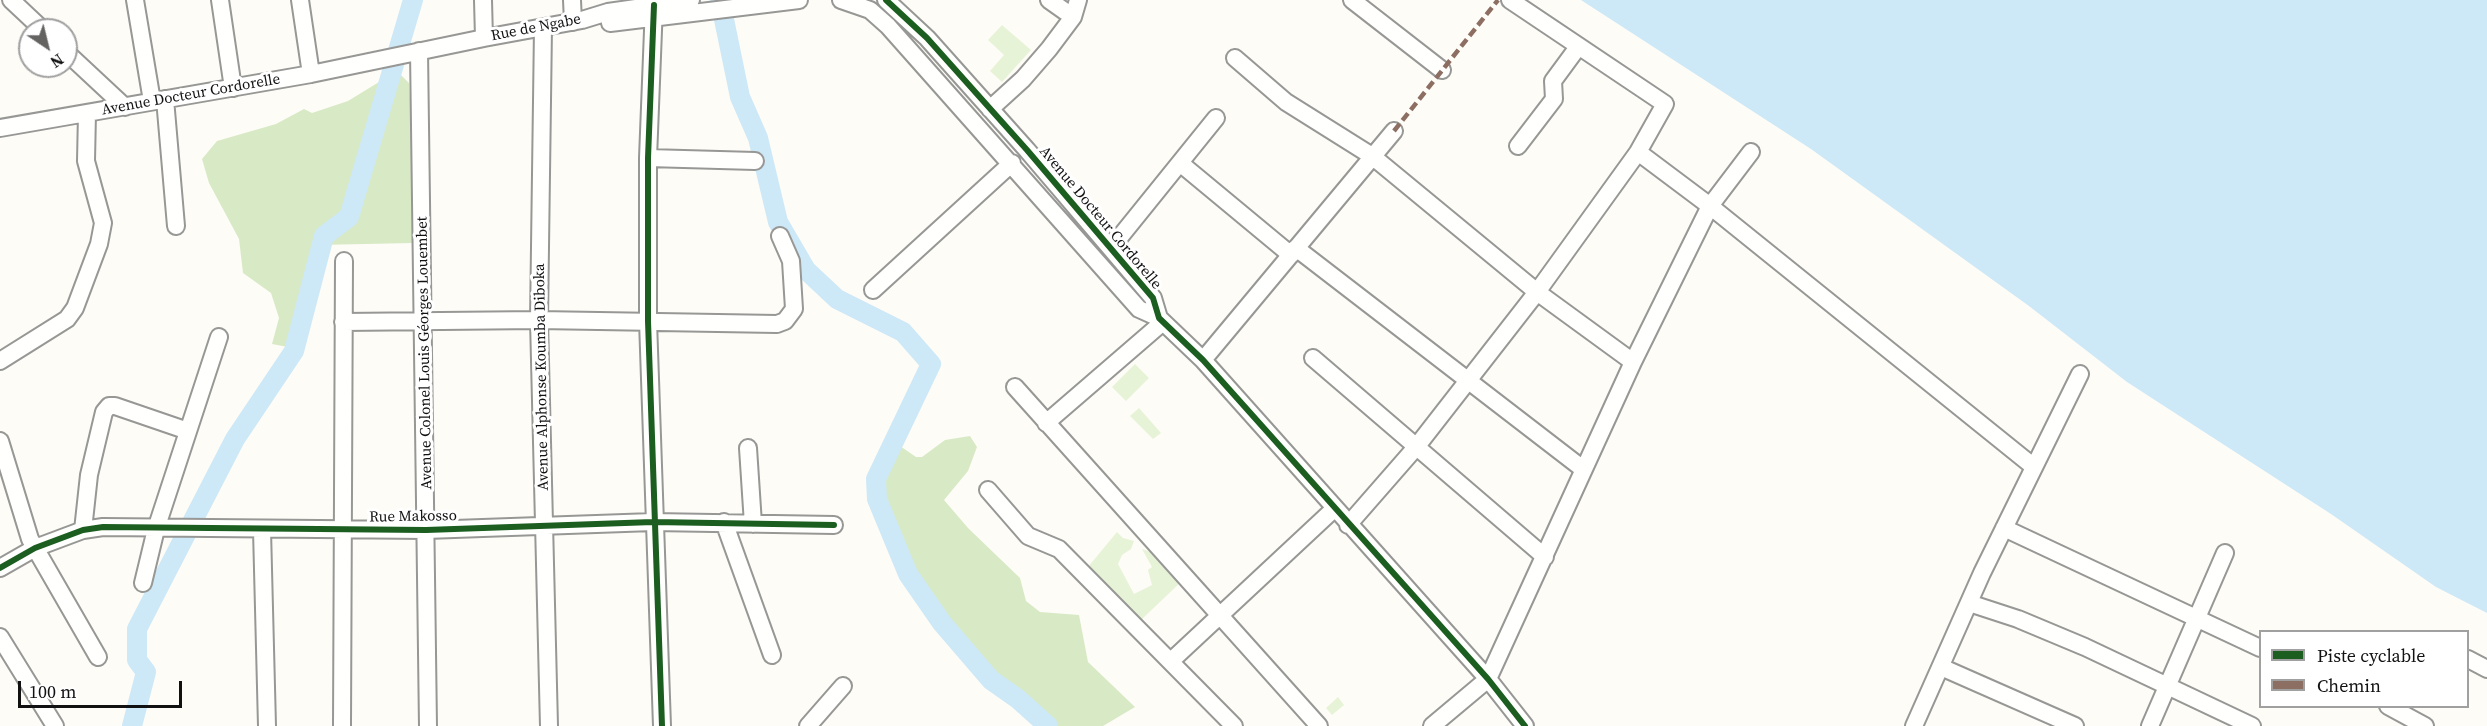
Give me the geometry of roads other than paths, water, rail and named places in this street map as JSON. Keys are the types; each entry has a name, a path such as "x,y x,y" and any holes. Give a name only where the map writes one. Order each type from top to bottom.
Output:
{"street":[{"path":"11,0 30,18"},
{"path":"135,0 158,100 176,226"},
{"path":"220,0 233,88"},
{"path":"300,0 311,74"},
{"path":"483,0 484,38"},
{"path":"572,0 577,21"},
{"name":"Rue de Ngabe","path":"381,58 543,28 608,12 654,11 691,0"},
{"path":"666,723 653,522 648,321 648,158 654,11 716,10 799,0"},
{"path":"842,0 870,10 888,26 1012,163 1139,309 1161,320 1046,423"},
{"name":"Avenue Docteur Cordorelle","path":"886,0 927,38 990,109 1153,298 1161,320 1203,360 1348,525 1488,679 1525,726"},
{"path":"1049,0 1073,17"},
{"path":"990,109 1023,79 1073,17 1078,0"},
{"path":"1352,0 1442,70"},
{"path":"1348,525 1417,446 1537,292 1638,152 1665,104 1510,0"},
{"name":"Avenue Alphonse Koumba Diboka","path":"543,28 539,320 546,525 549,726"},
{"path":"1518,146 1554,99 1553,81 1578,47"},
{"name":"Avenue Colonel Louis Géorges Louembet","path":"414,52 424,321 428,726"},
{"name":"Avenue Docteur Cordorelle","path":"0,128 311,74 381,58"},
{"path":"1235,58 1286,102 1372,156 1537,292 1633,362"},
{"path":"78,63 125,107"},
{"path":"0,362 61,325 72,314 99,244 103,223 86,161 87,113"},
{"path":"1111,248 1216,118"},
{"path":"1203,360 1394,131"},
{"path":"1638,152 1710,206 2034,467"},
{"path":"1432,726 1488,679 1633,362 1710,206 1751,152"},
{"path":"648,158 755,161"},
{"path":"873,290 1012,163"},
{"path":"1180,164 1293,251 1470,380 1583,469"},
{"path":"343,322 539,320 766,325 785,321 794,309 791,261 780,236"},
{"path":"342,726 344,261"},
{"path":"143,583 156,529 219,338"},
{"path":"1313,358 1545,557"},
{"path":"1914,726 2004,528 2080,374"},
{"path":"1015,387 1319,726"},
{"path":"83,530 89,475 104,412 109,406 115,406 188,431"},
{"path":"0,441 27,531 98,657"},
{"path":"748,448 753,524"},
{"path":"988,490 1028,536 1059,549 1234,726"},
{"path":"1171,661 1334,509"},
{"name":"Rue Makosso","path":"0,568 35,548 83,530 103,528 426,530 653,522 834,525"},
{"path":"724,522 744,584 772,655"},
{"path":"2004,528 2259,648"},
{"path":"262,530 267,726"},
{"path":"2150,726 2198,620 2225,553"},
{"path":"1969,603 2018,619 2085,647 2252,726"},
{"path":"0,637 55,726"},
{"path":"2469,660 2487,669"},
{"path":"1941,667 2075,726"},
{"path":"808,726 843,686"},
{"path":"2395,713 2425,726"}],"water":[{"path":"1581,0 2487,0 2487,613 2436,587 2331,514 2127,382 2029,306 1811,149"}],"waterway":[{"path":"132,726 146,672 137,660 137,629 235,439 294,351 324,236 349,217 413,0"},
{"path":"720,0 740,97 758,138 778,222 806,270 837,299 903,332 931,364 876,479 877,499 908,574 942,623 991,680 1018,699 1048,726"}]}
